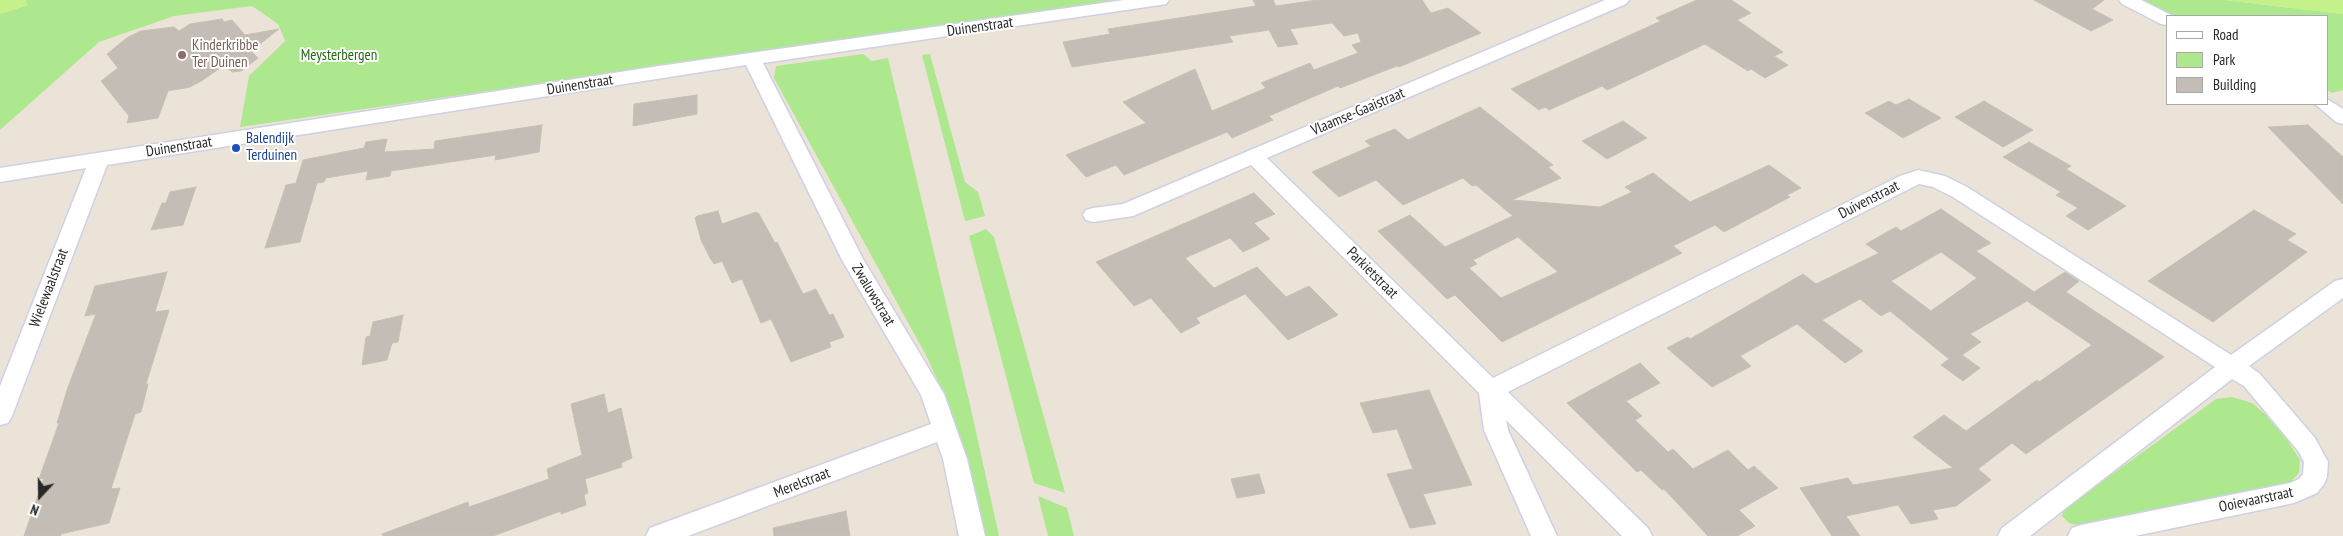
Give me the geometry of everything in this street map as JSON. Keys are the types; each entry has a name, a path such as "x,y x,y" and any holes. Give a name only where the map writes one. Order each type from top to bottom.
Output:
{"street":[{"name":"Duinenstraat","path":"0,174 659,72 1160,0"},
{"name":"Vlaamse-Gaaistraat","path":"1093,215 1126,211 1487,59 1620,0"},
{"path":"2128,0 2166,19"},
{"name":"Zwaluwstraat","path":"753,60 853,260 932,394 956,459 972,536"},
{"path":"2328,100 2343,95"},
{"path":"2325,105 2343,118"},
{"name":"Parkietstraat","path":"1253,156 1639,536"},
{"name":"Wielewaalstraat","path":"0,416 99,160"},
{"name":"Duivenstraat","path":"1490,390 1918,177 1938,180 1960,192 2232,367"},
{"path":"2011,536 2232,367 2343,287"},
{"name":"Ooievaarstraat","path":"2081,536 2294,493 2308,486 2315,477 2316,462 2307,445 2252,380 2232,367"},
{"path":"1490,390 1496,430 1544,536"},
{"name":"Merelstraat","path":"659,536 945,429"}],"green space":[{"path":"0,0 25,0 28,5 0,14"},
{"name":"Meysterbergen","path":"25,0 1116,0 240,127 249,76 285,41 278,24 252,6 174,16 99,42 0,130 0,14 28,5"},
{"path":"2139,0 2224,0 2343,14 2343,90 2332,93 2328,91 2328,15 2171,15"},
{"path":"2224,0 2343,0 2343,14"},
{"path":"863,54 872,61 888,58 999,536 985,536 950,409 928,359 774,78 776,66"},
{"path":"930,54 965,182 978,192 985,216 965,221 922,55"},
{"path":"986,229 994,237 1065,493 1034,483 969,236"},
{"path":"2232,397 2252,403 2265,414 2288,441 2300,460 2299,473 2288,485 2081,526 2069,523 2062,516 2064,509 2216,399"},
{"path":"1038,496 1067,508 1074,536 1048,536"}],"building":[{"path":"1253,0 1273,0 1276,6 1317,0 1422,0 1431,13 1448,8 1481,33 1399,67 1397,66 1340,88 1338,86 1269,116 1273,120 1232,138 1227,132 1124,175 1116,165 1086,177 1066,155 1146,123 1123,102 1195,69 1212,111 1266,88 1261,83 1310,63 1314,70 1358,53 1352,45 1361,42 1358,33 1344,36 1332,23 1290,29 1298,44 1278,47 1269,30 1229,36 1233,42 1072,67 1063,42 1110,34 1108,29 1256,6"},
{"path":"1697,0 1731,0 1751,13 1737,20 1783,52 1774,56 1788,65 1765,78 1751,69 1748,71 1705,44 1607,90 1602,86 1549,110 1545,107 1539,110 1511,89 1661,21 1656,18"},
{"path":"2034,0 2104,0 2092,9 2113,20 2091,31"},
{"name":"Kinderkribbe Ter Duinen","path":"222,19 224,22 232,20 245,35 279,29 251,51 258,58 241,71 232,72 224,65 190,87 168,91 158,118 127,123 129,116 101,81 118,68 107,54 128,37 141,31 174,27 179,31 190,24"},
{"path":"697,95 697,114 633,126 634,104"},
{"path":"1909,99 1941,118 1903,138 1865,113 1889,101 1896,105"},
{"path":"1984,101 2033,130 2003,147 1955,117"},
{"path":"1480,107 1553,165 1548,167 1561,178 1512,200 1600,207 1632,192 1625,187 1653,173 1690,202 1769,165 1801,188 1787,195 1790,197 1724,232 1715,225 1673,246 1682,253 1502,342 1455,295 1447,299 1378,231 1410,215 1445,247 1513,216 1476,185 1472,186 1463,178 1403,205 1376,180 1339,197 1312,172 1371,146 1365,141 1395,129 1408,140","holes":["1518,237 1558,272 1501,298 1469,268 1477,264 1473,260"]},
{"path":"1623,121 1647,138 1607,159 1582,141"},
{"path":"542,125 539,152 495,160 496,155 391,171 390,176 366,180 368,171 326,178 324,182 317,183 300,242 265,248 286,185 296,183 303,160 364,148 366,142 387,139 384,152 434,149 435,141"},
{"path":"2308,125 2343,157 2343,204 2268,127"},
{"path":"2029,142 2071,166 2066,169 2126,206 2088,230 2066,216 2078,208 2056,195 2061,192 2003,157"},
{"path":"196,187 183,225 151,230 162,203 166,203 170,192"},
{"path":"1254,193 1275,214 1254,223 1270,239 1243,252 1230,238 1185,258 1214,288 1257,267 1286,297 1309,286 1338,315 1288,340 1245,294 1196,318 1200,323 1181,333 1151,298 1134,306 1096,262"},
{"path":"1941,209 1991,243 1976,251 2034,292 2065,272 2079,281 2066,292 2164,357 2026,454 2012,443 1978,469 1991,480 1956,506 1933,510 1938,519 1911,524 1898,505 1846,516 1860,536 1832,536 1800,488 1848,478 1853,485 1953,468 1913,437 1944,415 1966,431 2037,380 2039,382 2092,345 2027,301 1970,334 1981,342 1962,355 1980,368 1963,381 1941,365 1949,359 1890,311 1881,316 1860,299 1822,320 1863,351 1845,363 1797,324 1740,356 1751,366 1712,387 1667,348 1688,337 1690,339 1803,274 1816,284 1879,253 1866,244 1896,227 1901,231","holes":["1941,252 1977,278 1931,311 1891,281"]},
{"path":"2254,210 2296,234 2287,240 2307,252 2213,322 2148,281"},
{"path":"718,211 722,224 756,212 759,214 775,243 777,242 803,294 816,289 829,315 833,314 844,337 829,342 831,347 791,362 771,319 761,323 742,279 732,283 722,261 714,264 701,240 695,218"},
{"path":"167,272 155,312 169,310 146,384 148,384 141,412 135,414 111,489 120,488 109,523 61,534 60,536 24,536 44,478 39,479 59,423 57,423 68,387 96,314 85,316 95,286"},
{"path":"403,315 398,342 392,343 387,360 362,365 366,337 370,336 373,322"},
{"path":"1640,363 1660,383 1626,401 1642,416 1635,420 1668,452 1673,449 1693,469 1728,450 1748,470 1754,466 1778,488 1739,510 1755,526 1737,536 1708,536 1664,489 1662,490 1641,470 1637,472 1567,403"},
{"path":"1429,390 1472,485 1423,494 1436,524 1410,528 1387,474 1413,469 1397,429 1373,433 1360,403"},
{"path":"604,394 608,413 621,408 632,458 621,463 622,467 585,479 588,493 584,495 586,505 561,514 561,511 493,536 383,536 382,534 468,502 469,507 549,479 547,469 582,455 571,404"},
{"path":"1259,474 1265,493 1237,498 1231,479"},
{"path":"846,511 850,536 774,536 773,528"}],"place":[{"name":"Kinderkribbe Ter Duinen","path":"182,55"},
{"name":"Balendijk Terduinen","path":"236,148"}]}
